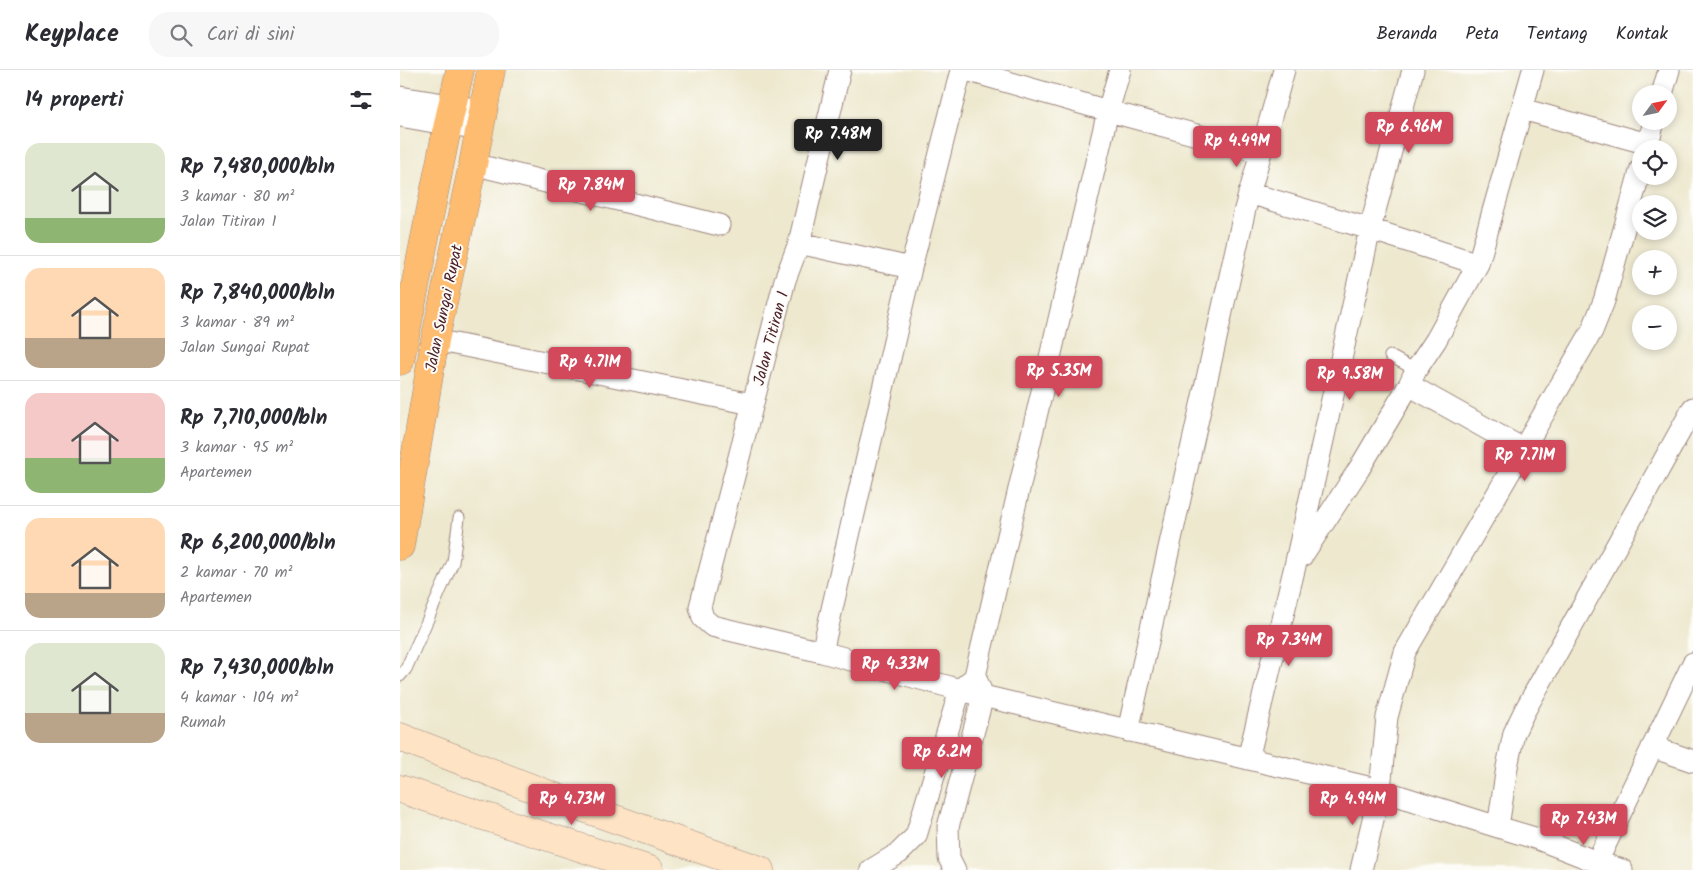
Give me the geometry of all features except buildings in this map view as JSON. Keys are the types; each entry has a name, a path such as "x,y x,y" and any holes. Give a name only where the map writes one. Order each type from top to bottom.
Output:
{"main road":[{"name":"Jalan Sungai Rupat","path":"400,361 407,290 460,70"},
{"name":"Jalan Sungai Rupat","path":"400,546 435,340 473,164 490,70"}],"street":[{"name":"Jalan Titiran 1","path":"822,652 712,626 703,618 700,607 785,280 799,243 840,70"},
{"path":"961,70 911,268 822,652 982,696 1380,790 1538,839 1622,870"},
{"path":"966,70 1260,152"},
{"path":"955,870 950,858 948,827 982,696 975,676 1108,111 1120,70"},
{"path":"1128,731 1250,193 1284,70"},
{"path":"1248,759 1295,566 1370,229 1413,70"},
{"path":"1295,566 1359,469 1412,377 1436,340 1478,264 1534,70"},
{"path":"1665,85 1669,70"},
{"path":"400,97 450,115"},
{"path":"1522,109 1632,142"},
{"path":"400,116 450,115 481,120"},
{"path":"473,164 719,225"},
{"path":"1362,870 1380,790 1387,717 1405,652 1592,331 1604,302 1636,185"},
{"path":"1250,193 1478,264"},
{"path":"799,243 911,268"},
{"path":"435,340 752,404"},
{"path":"1412,377 1524,449"},
{"path":"1498,827 1514,733 1693,408"},
{"path":"1597,862 1693,664"},
{"path":"872,870 900,853 916,836 960,690 975,676"},
{"path":"400,737 581,807 760,870"},
{"path":"1652,747 1693,761"},
{"path":"400,789 614,864 650,870 662,835"}],"lane":[{"path":"1390,356 1412,377"},
{"path":"400,676 406,669 453,562 459,518"}]}
